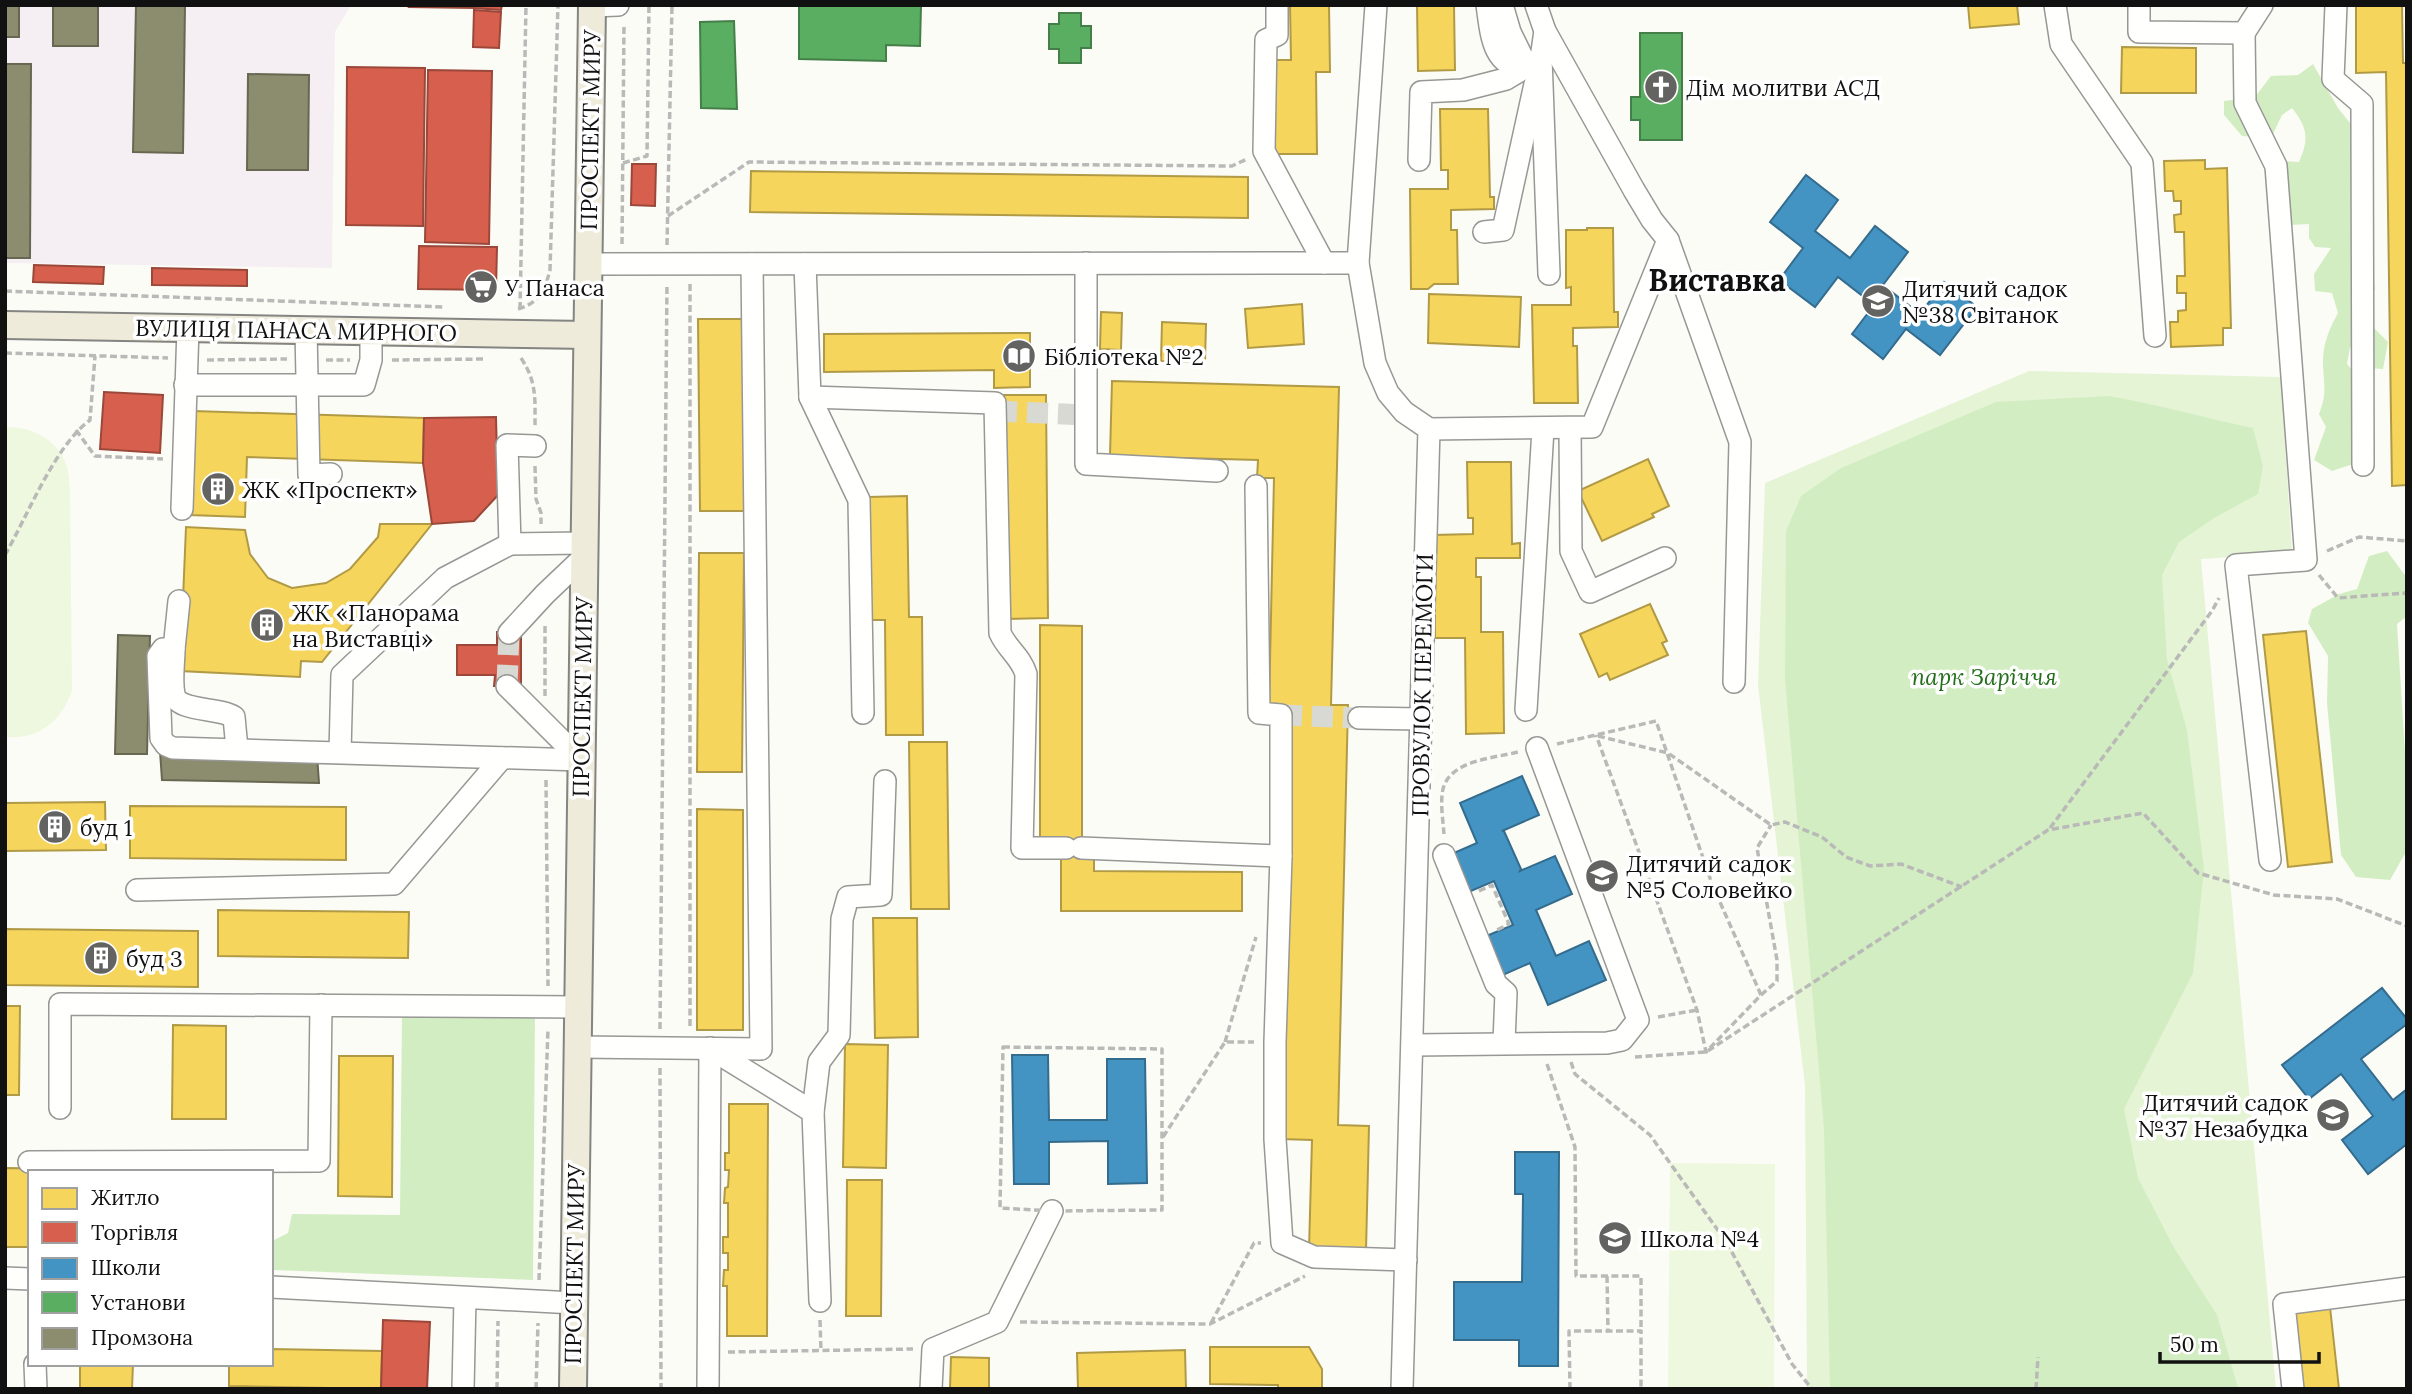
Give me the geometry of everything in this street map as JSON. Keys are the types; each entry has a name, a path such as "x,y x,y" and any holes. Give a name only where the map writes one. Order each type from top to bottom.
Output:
{"main road":[{"name":"ПРОСПЕКТ МИРУ","path":"573,1389 592,6"},
{"name":"ВУЛИЦЯ ПАНАСА МИРНОГО","path":"5,325 587,335"}],"street":[{"path":"1277,5 1277,35 1266,40 1264,151 1324,263"},
{"path":"1376,5 1358,263 1375,363 1388,393 1404,412 1429,429 1592,427 1668,240"},
{"path":"1487,5 1492,34 1501,59 1514,67 1534,62"},
{"path":"1502,5 1510,32 1534,62 1549,274"},
{"path":"1536,5 1545,31 1634,190 1668,240 1740,442 1734,682"},
{"path":"2055,5 2061,44 2142,163 2155,336"},
{"path":"2139,5 2139,32 2244,33"},
{"path":"2262,5 2244,33 2245,103 2276,166 2306,560 2236,565 2270,860"},
{"path":"2336,5 2333,79 2362,104 2363,465"},
{"path":"592,6 621,12"},
{"path":"1484,232 1503,230 1534,62 1545,31"},
{"path":"1419,160 1421,92 1463,90 1506,79 1534,62"},
{"path":"1086,263 1086,464 1217,471"},
{"path":"588,264 1358,263"},
{"path":"577,1047 761,1049 752,264"},
{"path":"805,264 810,397 859,500 863,713"},
{"path":"182,509 188,328"},
{"path":"306,330 309,475 331,474"},
{"path":"186,385 364,385 371,360 371,331"},
{"path":"810,397 995,403 1000,634 1006,646 1023,663 1026,674 1022,848 1281,856"},
{"path":"1570,428 1571,551 1590,592 1665,558"},
{"name":"ПРОВУЛОК ПЕРЕМОГИ","path":"1402,1389 1429,429"},
{"path":"1526,710 1543,429"},
{"path":"510,544 507,445 535,446"},
{"path":"1256,486 1259,713 1281,715 1275,1139 1282,1243 1314,1257 1406,1260"},
{"path":"341,752 342,676 446,578 510,544 542,544 584,550"},
{"path":"509,633 584,550"},
{"path":"179,601 174,649 174,696 179,703 188,706 225,711 234,716 237,749"},
{"path":"174,649 163,649 158,656 161,738 166,745 173,748 581,760"},
{"path":"507,686 581,760"},
{"path":"1359,718 1422,719"},
{"path":"1413,1045 1607,1043 1622,1040 1639,1020 1537,748"},
{"path":"137,890 394,884 502,758"},
{"path":"820,1301 813,1112 819,1062 839,1035 842,919 848,897 881,895 885,781"},
{"path":"1444,855 1496,984 1506,993 1504,1042"},
{"path":"61,1108 60,1004 578,1007"},
{"path":"29,1162 319,1161 321,1005"},
{"path":"700,1048 813,1112"},
{"path":"700,1048 708,1389"},
{"path":"931,1389 933,1349 997,1322 1052,1210"},
{"path":"5,1278 28,1279"},
{"path":"273,1287 574,1303"},
{"path":"2293,1389 2284,1304 2407,1288"},
{"path":"463,1389 465,1298"},
{"path":"35,1366 36,1389"}],"path":[{"path":"520,309 526,5"},
{"path":"506,309 520,309 537,301 545,288 550,270 558,5"},
{"path":"622,163 647,156 649,5"},
{"path":"661,1389 660,1048 672,5"},
{"path":"621,12 622,264"},
{"path":"668,216 749,162 1232,166 1264,151"},
{"path":"690,264 700,1048"},
{"path":"5,292 450,307"},
{"path":"5,353 188,360 487,359"},
{"path":"5,555 51,469 76,430 90,420 95,356"},
{"path":"510,358 521,357 535,386 536,499 541,513 542,544"},
{"path":"76,430 96,456 183,460"},
{"path":"2407,541 2359,537 2306,560 2338,598 2407,593"},
{"path":"545,594 545,724"},
{"path":"1625,1058 1706,1052 2048,830 2212,611"},
{"path":"1444,855 1443,789 1450,777 1465,765 1657,721 1712,884 1761,995"},
{"path":"1596,736 1668,753 1771,825"},
{"path":"1596,736 1696,1010 1706,1052"},
{"path":"536,1389 548,1006 546,758"},
{"path":"2048,830 2144,813 2198,873 2274,895 2337,899 2407,926"},
{"path":"1706,1052 1777,981 1777,960 1758,848 1771,825 1784,822 1822,837 1846,857 1870,866 1901,864 1962,887"},
{"path":"1162,1139 1225,1042 1256,936 1278,935"},
{"path":"1639,1020 1696,1010"},
{"path":"1225,1042 1275,1042"},
{"path":"1003,1047 1162,1049 1162,1139 1162,1210 1000,1208 1003,1047"},
{"path":"1584,1060 1570,1061 1575,1074 1650,1135 1727,1243 1792,1364 1812,1389"},
{"path":"1559,1062 1547,1063 1575,1147 1576,1276 1641,1276 1641,1389"},
{"path":"1210,1325 1254,1243"},
{"path":"997,1322 1210,1325 1313,1272"},
{"path":"1608,1276 1608,1331"},
{"path":"497,1389 498,1300"},
{"path":"820,1301 821,1350"},
{"path":"1570,1389 1569,1331 1641,1331"},
{"path":"708,1352 933,1349"},
{"path":"2036,1389 2038,1357"}],"shaded area":[{"path":"5,5 351,5 335,32 332,268 5,263"}],"green space":[{"path":"2313,64 2338,108 2358,133 2375,290 2356,296 2358,312 2388,342 2383,369 2368,368 2350,347 2347,364 2361,381 2359,462 2332,471 2314,460 2326,427 2319,414 2324,395 2325,345 2338,313 2332,293 2315,291 2314,274 2331,248 2315,247 2309,238 2309,224 2291,225 2264,171 2281,161 2299,162 2304,147 2304,128 2292,108 2282,115 2271,138 2242,136 2224,115 2224,101 2255,97 2271,76 2298,75"},
{"name":"парк Заріччя","path":"2029,371 2281,377 2292,553 2201,559 2276,1389 1807,1389 1805,1086 1758,685 1765,483"},
{"name":"парк Заріччя","path":"2108,396 2253,428 2263,466 2258,494 2214,518 2179,542 2162,575 2167,660 2187,730 2204,869 2193,973 2124,1109 2138,1178 2173,1246 2217,1315 2238,1388 1830,1389 1824,1128 1785,679 1786,531 1801,496 1841,468 1996,402"},
{"path":"5,427 25,429 51,442 58,449 68,469 70,489 72,691 55,720 38,732 17,737 5,737"},
{"path":"2387,551 2407,578 2407,616 2397,624 2407,785 2407,850 2390,880 2356,877 2341,855 2327,703 2328,656 2308,623 2312,609 2339,594 2357,589 2369,556"},
{"path":"402,1013 535,1014 533,1280 273,1270 273,1240 288,1233 292,1214 400,1215"},
{"path":"1670,1163 1775,1164 1774,1389 1668,1389"}],"building: Житло":[{"path":"1290,5 1329,5 1330,72 1316,72 1317,154 1275,154 1274,60 1291,60"},
{"path":"1417,5 1454,5 1455,70 1418,71"},
{"path":"1968,5 2017,5 2019,24 1970,28"},
{"path":"2356,5 2402,5 2403,63 2407,63 2407,485 2392,486 2386,72 2356,73"},
{"path":"2122,47 2196,48 2196,93 2121,93"},
{"path":"1440,109 1488,109 1490,197 1494,197 1494,209 1451,210 1451,230 1457,230 1458,284 1434,284 1428,289 1411,289 1410,189 1448,189 1448,170 1441,170"},
{"path":"2205,160 2205,169 2227,168 2231,328 2223,328 2223,345 2171,347 2170,322 2178,322 2178,311 2186,310 2186,293 2177,293 2177,276 2185,276 2184,232 2175,232 2174,215 2181,214 2181,201 2174,201 2173,191 2165,191 2164,161"},
{"path":"751,171 1248,177 1248,218 750,212"},
{"path":"1613,228 1614,312 1618,312 1618,327 1573,328 1573,346 1577,346 1578,403 1534,403 1532,305 1571,305 1571,287 1566,288 1566,230"},
{"path":"1429,294 1521,297 1519,347 1428,343"},
{"path":"1302,304 1304,344 1248,348 1245,309"},
{"path":"1101,312 1122,313 1121,350 1100,349"},
{"path":"698,319 743,319 746,511 700,511"},
{"path":"1162,322 1206,324 1205,362 1161,361"},
{"path":"1030,333 1030,387 994,388 994,370 824,372 824,334"},
{"path":"1112,381 1339,387 1331,705 1348,705 1338,1125 1369,1126 1366,1251 1309,1250 1312,1140 1281,1139 1291,708 1269,707 1274,478 1257,478 1258,460 1110,456"},
{"path":"1002,395 1046,395 1048,618 1004,619"},
{"name":"ЖК «Проспект»","path":"193,411 424,418 423,463 247,457 245,517 189,515"},
{"path":"1648,459 1669,506 1652,514 1654,517 1602,541 1578,491"},
{"path":"1467,462 1511,462 1512,544 1520,543 1520,558 1476,558 1476,577 1481,577 1481,632 1503,632 1504,733 1466,734 1465,638 1435,638 1434,535 1473,534 1473,518 1468,518"},
{"path":"907,496 909,617 922,617 923,735 886,735 885,620 870,620 869,497"},
{"name":"ЖК «Панорама на Виставці»","path":"380,524 432,524 322,662 301,661 300,677 180,671 186,527 245,530 250,554 268,578 292,588 326,583 350,569 378,537"},
{"path":"699,553 744,553 742,772 697,772"},
{"path":"1650,604 1667,641 1662,643 1668,655 1610,680 1607,673 1599,677 1580,634"},
{"path":"1040,625 1082,626 1082,855 1094,855 1094,871 1242,872 1242,911 1061,911 1061,856 1040,840"},
{"path":"2306,631 2332,862 2288,867 2263,635"},
{"path":"909,742 947,742 949,909 911,909"},
{"name":"буд 1","path":"105,802 106,850 5,851 5,803"},
{"path":"130,806 346,807 346,860 130,858"},
{"path":"697,809 743,810 743,1030 697,1030"},
{"path":"218,910 409,912 408,958 218,956"},
{"path":"873,918 917,918 918,1037 875,1038"},
{"name":"буд 3","path":"5,929 198,931 198,987 5,985"},
{"path":"5,1006 20,1006 19,1095 5,1095"},
{"path":"173,1025 226,1026 226,1119 172,1119"},
{"path":"845,1044 888,1045 886,1168 843,1167"},
{"path":"339,1056 393,1056 392,1197 338,1196"},
{"path":"729,1104 768,1104 767,1336 727,1336 727,1286 723,1286 724,1270 728,1270 728,1253 723,1253 723,1237 728,1237 728,1203 724,1203 729,1170 725,1170 725,1153 729,1153"},
{"path":"5,1168 173,1170 28,1170 28,1247 5,1247"},
{"path":"847,1180 882,1180 881,1316 846,1316"},
{"path":"2330,1307 2339,1389 2300,1389 2292,1312"},
{"path":"1210,1347 1309,1347 1322,1369 1322,1389 1210,1384"},
{"path":"273,1349 382,1351 381,1389 229,1386 229,1366 273,1366"},
{"path":"1185,1350 1186,1389 1078,1389 1077,1353"},
{"path":"951,1357 989,1358 989,1389 950,1389"},
{"path":"80,1366 133,1366 132,1389 80,1389"}],"building: Торгівля":[{"path":"474,5 474,8 409,7"},
{"path":"474,5 502,5 501,10 474,8"},
{"path":"474,10 501,12 499,48 473,47"},
{"path":"347,67 425,68 423,226 346,225"},
{"path":"428,70 492,71 489,244 425,242"},
{"path":"632,164 656,164 655,206 631,205"},
{"path":"419,246 497,247 496,290 418,289"},
{"path":"34,265 104,267 103,284 33,282"},
{"path":"152,268 247,270 247,286 152,285"},
{"path":"104,392 163,395 160,453 100,449"},
{"path":"496,417 498,495 474,521 432,524 423,463 424,418"},
{"path":"497,632 521,633 521,686 494,686 495,675 457,675 457,645 497,645"},
{"path":"383,1320 430,1322 427,1389 381,1389"}],"building: Школи":[{"path":"1806,175 1838,200 1815,231 1850,258 1875,226 1908,252 1883,285 1920,314 1944,282 1977,307 1940,355 1906,329 1883,359 1852,334 1874,305 1838,277 1815,307 1779,280 1803,248 1770,222"},
{"path":"1522,776 1539,815 1502,831 1520,871 1555,856 1572,894 1536,910 1556,956 1589,941 1606,980 1548,1005 1530,963 1496,978 1479,939 1513,925 1494,881 1464,894 1447,856 1477,843 1460,803"},
{"path":"2382,988 2407,1019 2407,1024 2361,1059 2393,1100 2407,1089 2407,1144 2368,1174 2342,1140 2373,1116 2341,1074 2309,1099 2282,1065"},
{"path":"1012,1055 1048,1055 1049,1120 1107,1120 1107,1059 1145,1059 1147,1183 1108,1184 1108,1141 1049,1142 1049,1184 1014,1184"},
{"path":"1515,1152 1559,1152 1558,1366 1519,1366 1519,1340 1454,1340 1454,1282 1522,1282 1523,1194 1515,1194"}],"building: Установи":[{"path":"799,5 921,6 920,46 886,45 886,61 799,59"},
{"path":"1059,13 1081,13 1081,26 1091,26 1091,48 1081,48 1081,63 1059,63 1059,49 1049,49 1049,24 1059,24"},
{"path":"734,21 737,109 701,108 700,22"},
{"path":"1640,33 1682,33 1682,140 1640,140 1640,120 1631,120 1631,97 1640,97"}],"building: Промзона":[{"path":"5,5 19,5 19,37 5,37"},
{"path":"53,5 98,5 98,46 53,46"},
{"path":"136,5 185,5 183,153 133,152"},
{"path":"5,64 31,64 30,258 5,258"},
{"path":"248,74 309,75 308,170 247,170"},
{"path":"118,635 150,636 147,754 115,754"},
{"path":"160,751 317,755 319,783 162,780"}],"tunnel":[{"path":"996,411 1086,415"},
{"path":"507,686 509,633"},
{"path":"1281,715 1359,718"}],"place":[{"name":"Дім молитви АСД","path":"1661,87"},
{"name":"У Панаса","path":"481,287"},
{"name":"Дитячий садок №38 Світанок","path":"1878,301"},
{"name":"Бібліотека №2","path":"1019,356"},
{"name":"ЖК «Проспект»","path":"218,489"},
{"name":"ЖК «Панорама на Виставці»","path":"267,625"},
{"name":"буд 1","path":"55,827"},
{"name":"Дитячий садок №5 Соловейко","path":"1602,876"},
{"name":"буд 3","path":"101,958"},
{"name":"Дитячий садок №37 Незабудка","path":"2333,1115"},
{"name":"Школа №4","path":"1615,1238"}],"district":[{"name":"Виставка","path":"1717,280"}]}
